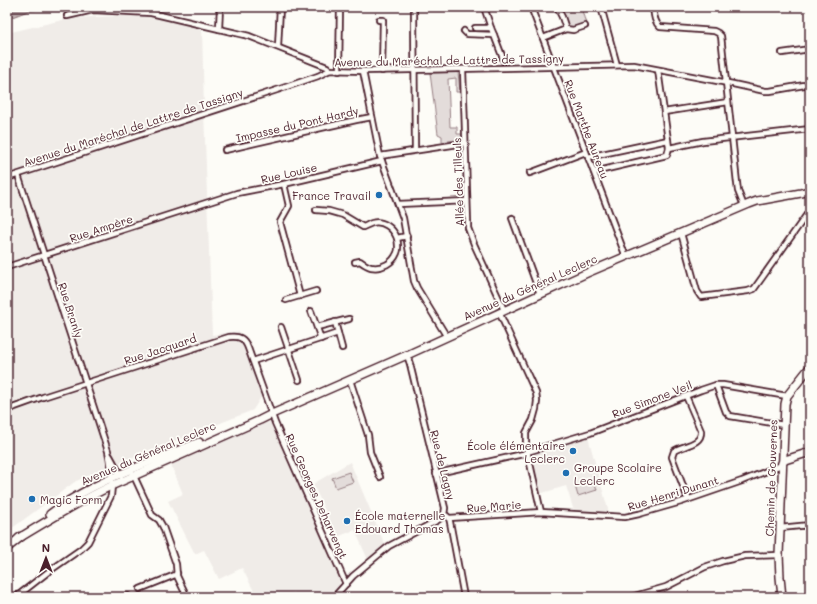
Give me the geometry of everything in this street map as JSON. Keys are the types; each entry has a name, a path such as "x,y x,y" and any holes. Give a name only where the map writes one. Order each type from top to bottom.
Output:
{"main road":[{"name":"Avenue du Général Leclerc","path":"7,548 71,500 209,438 272,414 407,355 540,294 744,206 757,201 810,191"},
{"name":"Avenue du Général Leclerc","path":"801,193 810,194"},
{"path":"787,396 810,368"},
{"name":"Chemin de Gouvernes","path":"782,595 779,555 782,463 785,404 787,396"},
{"path":"782,463 785,460 810,452"}],"street":[{"path":"219,29 220,7"},
{"path":"278,47 280,7"},
{"path":"339,71 340,7"},
{"path":"414,7 415,150"},
{"path":"484,7 504,61"},
{"name":"Rue Marthe Aureau","path":"531,7 626,257"},
{"path":"557,7 566,28"},
{"path":"601,7 617,65"},
{"path":"653,7 656,24 660,27 714,32 721,36 738,191 744,206"},
{"path":"66,16 93,10 152,13 249,36 327,67 330,70"},
{"path":"379,20 383,20 382,70"},
{"path":"543,38 566,28 573,30 585,26"},
{"path":"475,28 491,28"},
{"path":"464,31 467,34 494,35"},
{"path":"782,53 810,49"},
{"name":"Avenue du Maréchal de Lattre de Tassigny","path":"7,178 280,89 318,76 330,70 363,71 634,65 726,82 765,91 810,84"},
{"name":"Allée des Tilleuls","path":"463,69 468,222 471,235 536,393 536,409 533,420 526,433 526,446 540,512"},
{"path":"594,172 667,155 669,148 658,70"},
{"path":"363,71 381,158 404,218 414,281 447,337"},
{"path":"664,112 728,102"},
{"name":"Impasse du Pont Hardy","path":"225,150 372,117"},
{"path":"669,148 703,141 810,129"},
{"path":"588,157 668,140"},
{"name":"Rue Louise","path":"200,205 237,193 284,184 415,150 465,143"},
{"path":"530,173 586,152"},
{"name":"Rue Branly","path":"16,597 22,595 48,572 81,549 88,542 111,496 108,451 18,175"},
{"path":"284,184 289,206 280,222 300,296"},
{"path":"398,204 467,201"},
{"name":"Rue Ampère","path":"7,267 200,205"},
{"path":"316,210 329,211 343,215 363,227 374,223 384,224 391,228 397,238 398,248 398,253 392,261 379,268 373,268 360,261 355,262"},
{"path":"681,233 699,296 701,297 748,290 754,288 810,210"},
{"path":"512,218 540,294"},
{"path":"397,238 407,236"},
{"path":"286,300 316,291"},
{"path":"312,311 321,339"},
{"path":"317,327 349,319"},
{"path":"335,322 342,348"},
{"path":"281,327 299,380"},
{"path":"253,361 338,333"},
{"name":"Rue Jacquard","path":"7,411 25,403 235,336 245,341 272,414"},
{"name":"Rue de Lagny","path":"334,597 353,576 389,546 438,520 444,515 445,508 407,355"},
{"path":"350,380 368,435 370,452 380,477"},
{"path":"716,385 726,412 730,416 784,425"},
{"name":"Rue Simone Veil","path":"436,474 523,454 590,433 716,385 787,396"},
{"path":"686,396 701,431 701,435 699,440 696,442 674,451 672,457 688,499"},
{"name":"Rue Georges Deharvengt","path":"272,414 346,584"},
{"name":"Rue Branly","path":"108,451 122,478"},
{"name":"Rue Henri Dunant","path":"540,512 625,517 677,503 742,481 782,463"},
{"path":"133,473 152,515 163,527 176,564 177,573 187,597"},
{"name":"Rue Marie","path":"449,518 540,512"},
{"path":"444,515 449,518 464,597"},
{"path":"780,528 810,524"},
{"path":"631,597 666,587 704,567 723,561 745,556 779,555"},
{"path":"140,589 177,573"},
{"path":"770,597 782,595"},
{"path":"546,597 574,597"}],"shaded area":[{"path":"7,7 52,7 28,11 7,19"},
{"path":"558,7 581,7 586,24 570,28"},
{"path":"142,15 202,26 212,335 239,331 261,397 253,410 76,481 7,532 7,33 71,18"},
{"path":"458,72 460,92 456,92 456,78 448,79 450,127 457,127 457,134 462,134 462,139 442,142 442,136 438,134 430,73"},
{"path":"268,422 272,423 340,579 339,586 329,597 298,597 294,592 283,597 278,597 276,593 268,597 257,597 242,568 219,579 204,550 195,554 168,501 183,494 171,465"},
{"name":"Groupe Scolaire Leclerc","path":"588,437 609,513 574,511 566,486 539,494 532,456 534,454"},
{"path":"350,462 385,545 368,560 355,530 337,537 313,484"},
{"path":"349,472 353,482 336,488 332,478"},
{"path":"594,480 597,490 578,496 575,486"}],"place":[{"name":"France Travail","path":"379,195"},
{"name":"École élémentaire Leclerc","path":"573,451"},
{"name":"Groupe Scolaire Leclerc","path":"566,473"},
{"name":"Magic Form","path":"32,499"},
{"name":"École maternelle Edouard Thomas","path":"347,521"}]}
